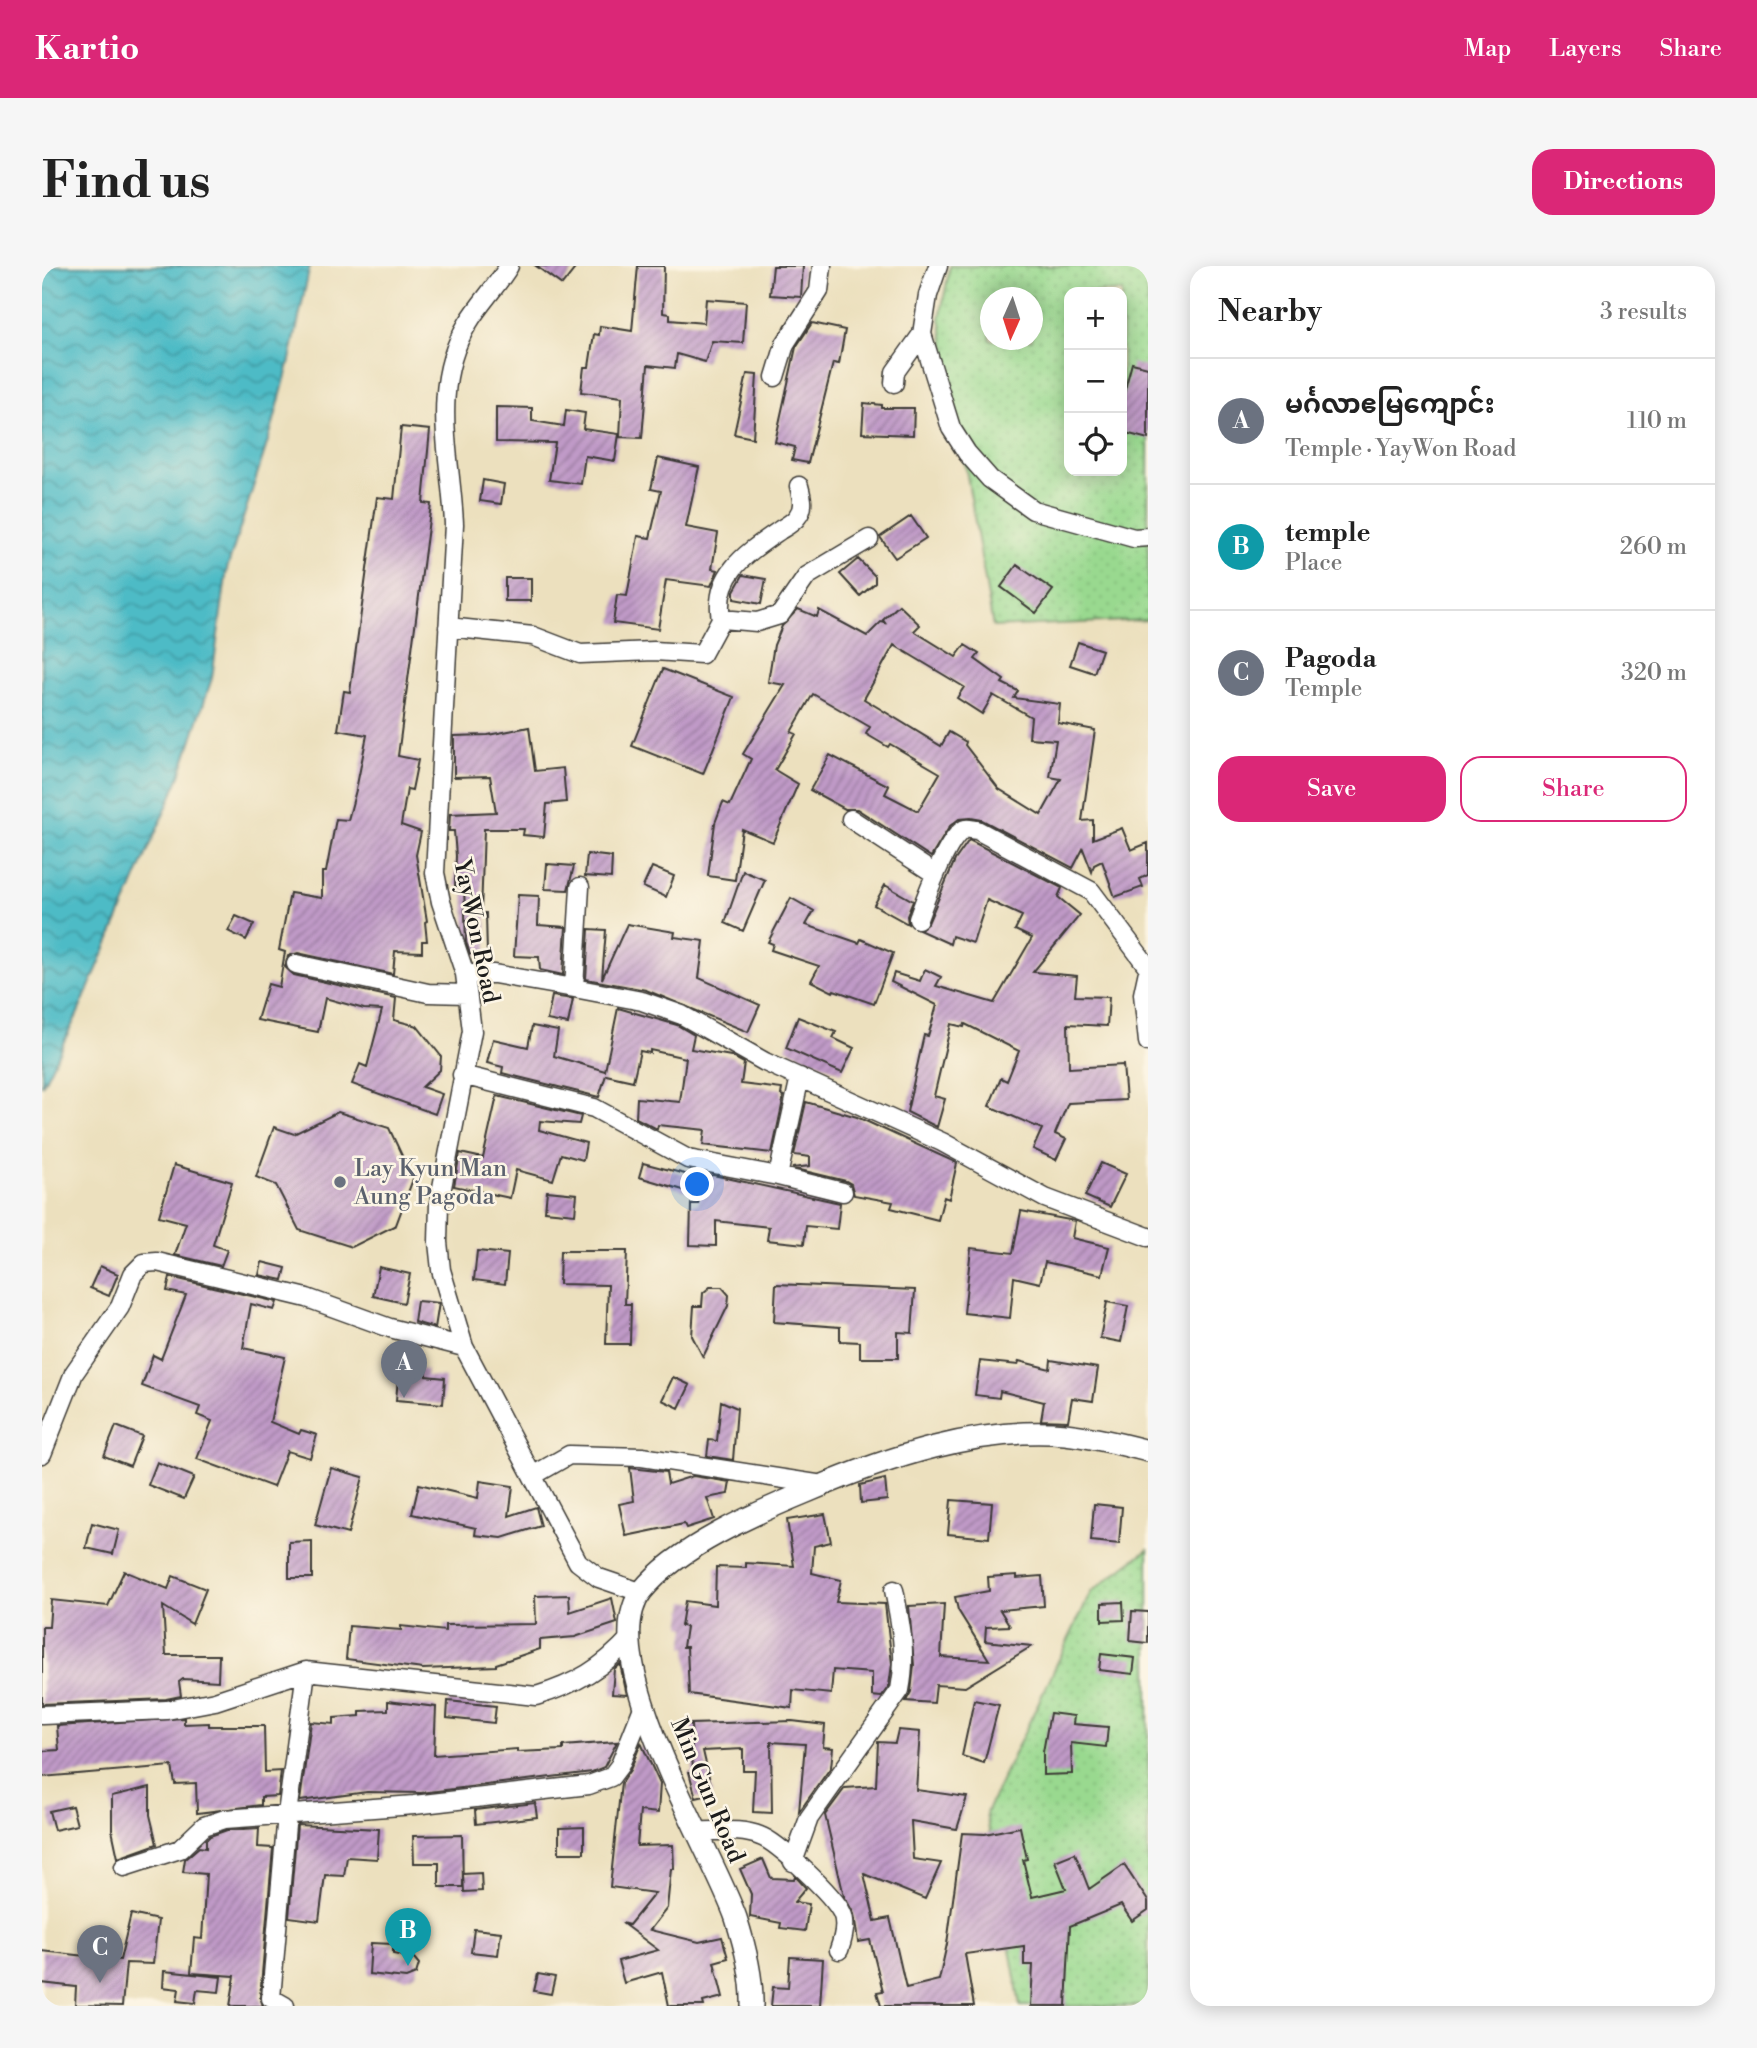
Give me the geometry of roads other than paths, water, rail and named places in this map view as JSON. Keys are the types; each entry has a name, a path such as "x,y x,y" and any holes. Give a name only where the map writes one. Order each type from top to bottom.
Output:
{"street":[{"name":"YayWon Road","path":"509,266 468,324 450,361 444,389 444,430 452,478 454,524 435,873 465,974 471,1045 462,1076 437,1226 441,1269 464,1346 534,1475 551,1516 578,1562 599,1578 640,1592"},
{"path":"775,377 785,344 818,291 822,266"},
{"path":"938,266 928,295 922,334 951,428 967,453 990,479 1033,510 1074,524 1134,538 1148,537"},
{"path":"894,383 895,372 922,334"},
{"path":"449,627 533,636 580,653 654,651 702,654 721,619 719,598 724,579 751,551 797,517 803,502 799,486"},
{"path":"721,619 757,622 780,615 807,576 869,539"},
{"path":"851,819 935,874"},
{"path":"918,919 935,874 957,834 965,829 976,830 1091,891 1148,969 1143,994 1148,1042"},
{"path":"574,988 580,887"},
{"path":"296,964 428,993 467,994"},
{"path":"465,974 495,974 574,988 642,1001 682,1015 765,1062 942,1142 1045,1198 1148,1237"},
{"path":"462,1076 594,1108 688,1159 778,1176 843,1192"},
{"path":"778,1176 800,1077"},
{"path":"42,1454 74,1373 120,1307 133,1274 144,1263 157,1262 307,1298 390,1328 464,1346"},
{"path":"640,1592 673,1562 758,1512 906,1455 964,1440 1063,1434 1148,1451"},
{"path":"534,1475 569,1455 642,1457 823,1485"},
{"path":"793,1862 809,1818 900,1690 904,1669 904,1638 894,1590"},
{"name":"Min Gun Road","path":"640,1592 632,1618 635,1673 665,1765 736,1918 752,2006"},
{"path":"42,1715 167,1710 215,1701 306,1671 536,1696 571,1685 595,1671 631,1637"},
{"path":"285,2006 271,1998 287,1814 306,1671"},
{"path":"124,1867 180,1849 204,1826 226,1819 414,1805 589,1785 611,1777 620,1765 645,1705"},
{"path":"695,1831 746,1832 763,1836 826,1890 844,1916 844,1934 839,1950"}],"water":[{"path":"42,266 310,266 272,428 227,569 212,678 178,781 77,1015 42,1086"}],"place":[{"name":"Lay Kyun Man Aung Pagoda","path":"340,1182"},
{"name":"မင်္ဂလာဧမြကျောင်း","path":"404,1398"},
{"name":"temple","path":"408,1966"},
{"name":"Pagoda","path":"100,1983"}]}
